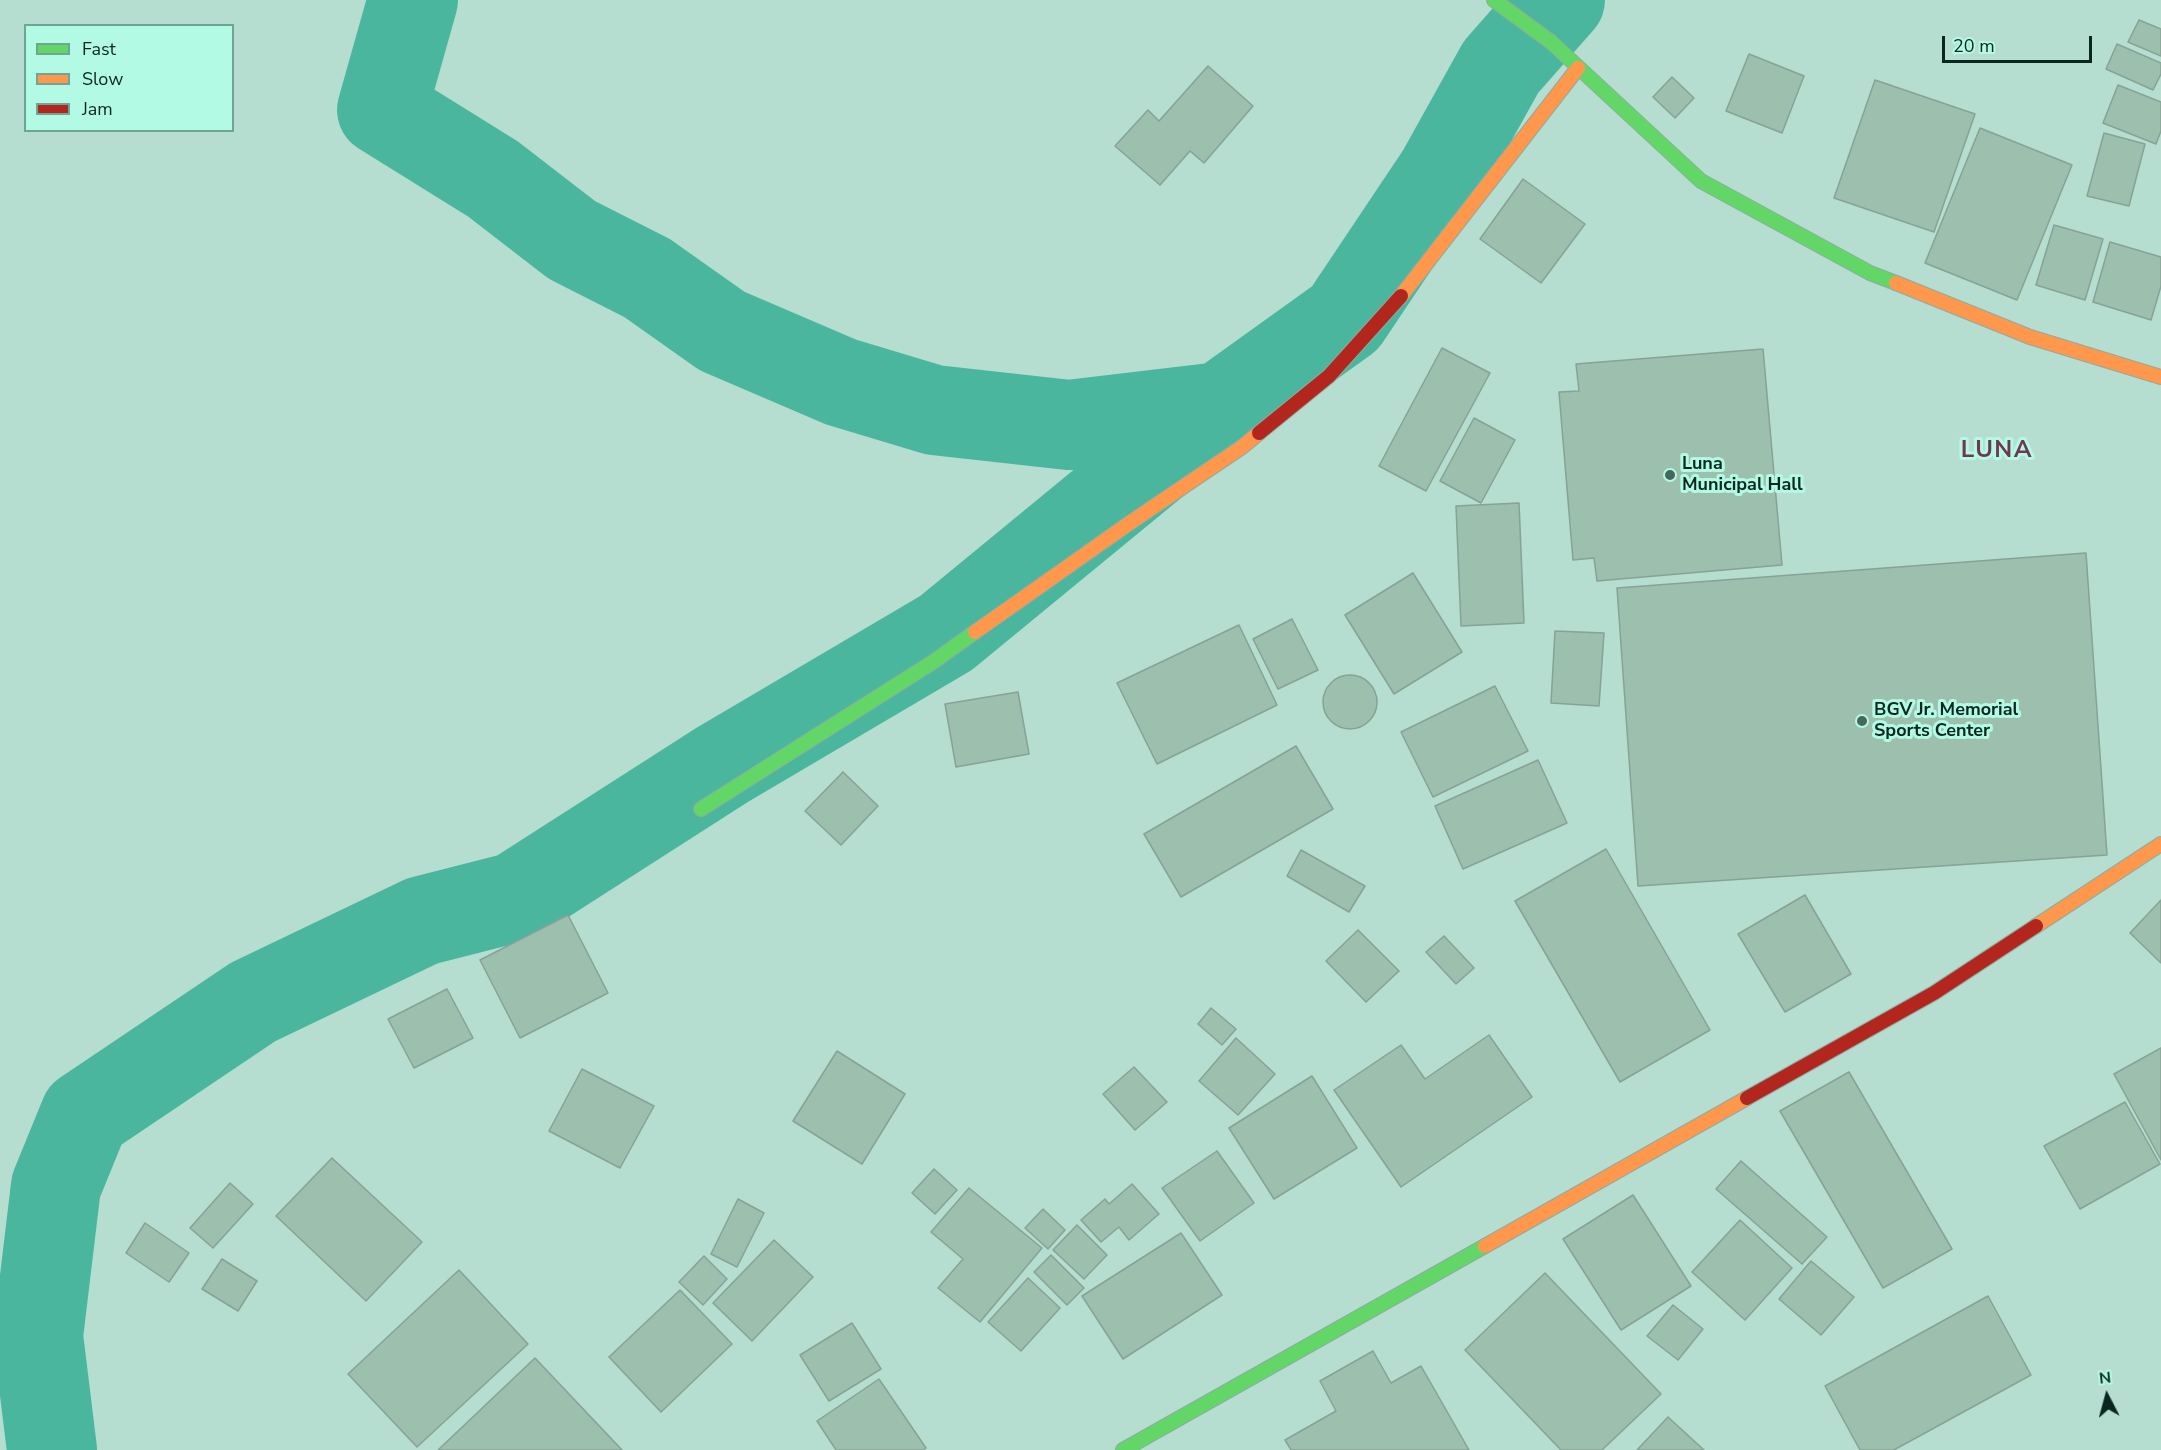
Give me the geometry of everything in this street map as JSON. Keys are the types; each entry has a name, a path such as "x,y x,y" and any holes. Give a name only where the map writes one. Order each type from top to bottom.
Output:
{"street":[{"path":"1494,0 1551,42 1701,181 1870,273 2030,337 2161,377"},
{"path":"701,809 933,662 1131,522 1242,447 1329,376 1390,309 1578,68"},
{"path":"1123,1450 1934,993 2161,844"}],"building":[{"path":"2139,20 2161,29 2161,56 2128,42"},
{"path":"2117,44 2161,63 2161,74 2153,90 2106,69"},
{"path":"1749,54 1804,76 1782,133 1726,111"},
{"path":"1208,66 1253,106 1204,163 1190,151 1160,185 1115,146 1148,110 1159,121"},
{"path":"1672,77 1694,98 1675,118 1653,97"},
{"path":"1875,80 1975,114 1934,232 1834,198"},
{"path":"2118,85 2161,102 2161,131 2156,144 2103,123"},
{"path":"1980,128 2072,165 2017,300 1925,263"},
{"path":"2104,133 2145,144 2129,206 2087,196"},
{"path":"1523,179 1585,224 1541,283 1480,239"},
{"path":"2054,225 2103,239 2085,300 2036,285"},
{"path":"2110,242 2161,257 2161,286 2151,320 2093,302"},
{"path":"1442,348 1490,373 1426,491 1379,466"},
{"name":"Luna Municipal Hall","path":"1763,349 1782,565 1597,581 1594,558 1573,560 1559,392 1579,391 1576,364"},
{"path":"1474,418 1515,440 1481,503 1440,481"},
{"path":"1519,503 1524,623 1461,626 1456,506"},
{"name":"BGV Jr. Memorial Sports Center","path":"2086,553 2107,855 1638,886 1617,588"},
{"path":"1413,573 1462,652 1394,694 1345,615"},
{"path":"1292,619 1318,670 1278,689 1253,639"},
{"path":"1239,625 1277,705 1157,764 1117,683"},
{"path":"1555,631 1604,633 1599,706 1551,703"},
{"path":"1345,675 1355,675 1365,679 1373,687 1377,702 1373,717 1365,725 1355,729 1345,729 1335,725 1327,717 1323,707 1323,697 1327,687 1335,679"},
{"path":"1495,686 1528,751 1433,797 1401,732"},
{"path":"1018,692 1029,754 956,767 945,704"},
{"path":"1296,746 1333,809 1181,897 1144,834"},
{"path":"1538,760 1567,823 1463,869 1435,806"},
{"path":"843,772 878,806 841,845 805,811"},
{"path":"1606,849 1710,1030 1620,1082 1515,901"},
{"path":"1301,850 1365,886 1349,912 1287,876"},
{"path":"1805,895 1851,974 1785,1012 1738,934"},
{"path":"2161,900 2161,963 2130,933"},
{"path":"568,915 608,993 520,1038 480,960"},
{"path":"1358,930 1399,971 1366,1002 1326,961"},
{"path":"1444,936 1474,968 1456,984 1426,952"},
{"path":"447,989 473,1038 414,1068 388,1019"},
{"path":"1211,1008 1236,1029 1222,1045 1198,1024"},
{"path":"1489,1035 1532,1097 1401,1187 1334,1090 1401,1045 1425,1079"},
{"path":"1236,1038 1275,1074 1238,1115 1199,1081"},
{"path":"2161,1048 2161,1160 2114,1074"},
{"path":"837,1051 905,1094 862,1164 793,1121"},
{"path":"1134,1067 1167,1102 1135,1130 1103,1094"},
{"path":"582,1069 654,1106 620,1168 549,1131"},
{"path":"1849,1072 1952,1249 1883,1288 1780,1111"},
{"path":"1312,1076 1357,1148 1274,1199 1229,1128"},
{"path":"2125,1102 2160,1164 2080,1209 2044,1146"},
{"path":"1217,1151 1254,1203 1200,1241 1162,1188"},
{"path":"332,1158 422,1242 366,1301 276,1216"},
{"path":"1741,1161 1827,1237 1802,1264 1716,1189"},
{"path":"934,1169 957,1190 935,1214 912,1193"},
{"path":"230,1183 253,1204 213,1248 190,1228"},
{"path":"1132,1184 1159,1214 1129,1240 1119,1227 1101,1242 1081,1220 1105,1199 1109,1204"},
{"path":"969,1188 1042,1248 980,1322 938,1288 963,1259 931,1232"},
{"path":"1633,1195 1691,1286 1621,1330 1563,1239"},
{"path":"738,1199 764,1213 737,1267 711,1254"},
{"path":"1043,1209 1065,1230 1048,1249 1025,1228"},
{"path":"1740,1220 1792,1268 1745,1320 1692,1272"},
{"path":"145,1223 189,1253 169,1282 126,1253"},
{"path":"1077,1225 1107,1255 1084,1279 1053,1250"},
{"path":"1181,1233 1222,1295 1123,1359 1082,1296"},
{"path":"774,1240 813,1277 752,1341 713,1303"},
{"path":"1051,1255 1084,1288 1067,1305 1034,1272"},
{"path":"704,1256 727,1279 703,1305 679,1282"},
{"path":"222,1259 257,1281 238,1311 202,1289"},
{"path":"1811,1261 1854,1297 1821,1335 1779,1299"},
{"path":"459,1270 528,1344 417,1447 348,1374"},
{"path":"1545,1273 1661,1394 1602,1450 1561,1450 1465,1350"},
{"path":"1028,1278 1060,1308 1021,1351 988,1322"},
{"path":"680,1290 732,1344 661,1412 609,1357"},
{"path":"1988,1296 2031,1375 1894,1450 1860,1450 1825,1386"},
{"path":"1673,1305 1703,1329 1678,1360 1647,1336"},
{"path":"852,1323 881,1369 829,1401 800,1355"},
{"path":"1373,1351 1391,1383 1421,1366 1469,1450 1291,1450 1285,1440 1336,1411 1320,1381"},
{"path":"535,1358 622,1450 438,1450"},
{"path":"879,1379 926,1448 923,1450 836,1450 817,1421"},
{"path":"1668,1417 1704,1450 1637,1450"}],"waterway":[{"path":"413,0 382,110 493,179 572,240 647,278 722,331 841,382 934,410 1069,425 1221,407"},
{"path":"52,1450 38,1336 56,1186 85,1115 253,1002 422,921 516,897 722,765 946,633 1221,407 1345,318 1442,173 1501,67 1560,0"}],"traffic: fast":[{"path":"1494,0 1551,42 1701,181 1870,273 1896,283"},
{"path":"701,809 933,662 975,632"},
{"path":"1123,1450 1485,1246"}],"traffic: slow":[{"path":"1401,296 1578,68"},
{"path":"1896,283 2030,337 2161,377"},
{"path":"975,632 1259,433"},
{"path":"2036,926 2161,844"},
{"path":"1485,1246 1747,1098"}],"traffic: jam":[{"path":"1259,433 1329,376 1401,296"},
{"path":"1747,1098 1934,993 2036,926"}],"place":[{"name":"Luna Municipal Hall","path":"1670,475"},
{"name":"BGV Jr. Memorial Sports Center","path":"1862,721"}],"district":[{"name":"LUNA","path":"1997,451"}]}
